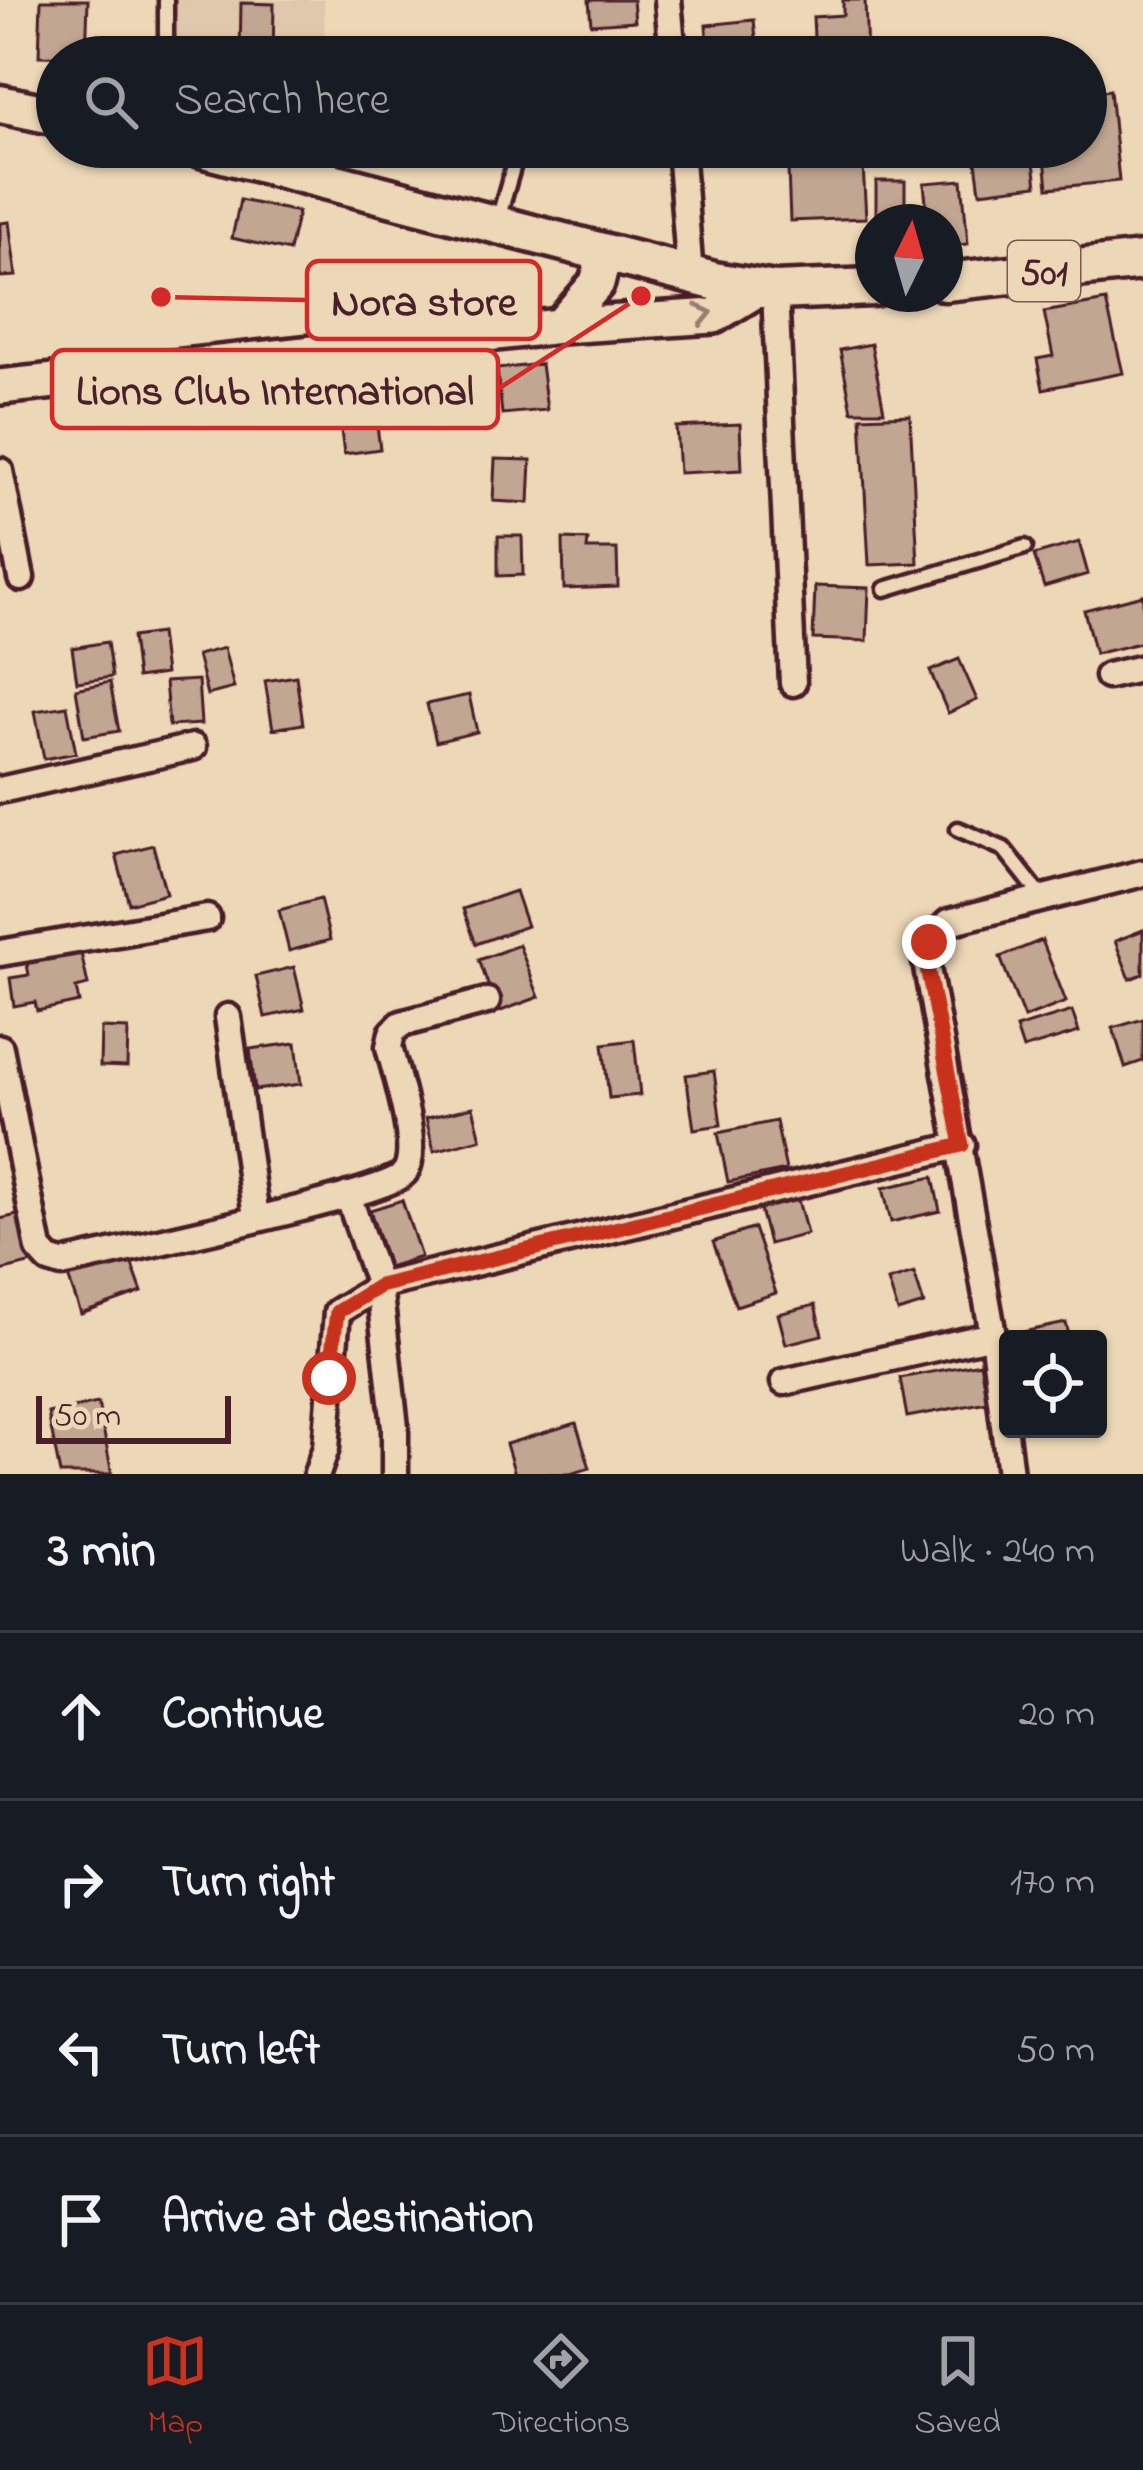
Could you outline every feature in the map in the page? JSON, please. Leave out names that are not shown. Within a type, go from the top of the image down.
[{"type":"main road","points":[[0,104],[36,112]]},
{"type":"main road","points":[[279,168],[690,276],[766,290],[855,288]]},
{"type":"main road","points":[[560,326],[597,283],[604,255]]},
{"type":"main road","name":"501","points":[[963,280],[1143,261]]},
{"type":"main road","points":[[0,387],[560,326],[714,316],[766,290]]},
{"type":"street","points":[[668,0],[671,36]]},
{"type":"street","points":[[682,168],[690,276]]},
{"type":"street","points":[[766,290],[793,683]]},
{"type":"street","points":[[0,471],[21,578]]},
{"type":"street","points":[[1108,676],[1143,668]]},
{"type":"street","points":[[0,790],[193,747]]},
{"type":"street","points":[[1010,1474],[962,1145],[926,962],[929,942],[949,922],[1143,873]]},
{"type":"street","points":[[0,953],[207,918]]},
{"type":"street","points":[[0,1048],[39,1250],[62,1264],[348,1196],[400,1179],[409,1168],[412,1148],[389,1047],[392,1033],[401,1024],[487,1001]]},
{"type":"street","points":[[228,1017],[256,1217]]},
{"type":"street","points":[[317,1474],[326,1448],[337,1312],[379,1286],[962,1145]]},
{"type":"street","points":[[348,1196],[379,1286],[395,1474]]},
{"type":"street","points":[[784,1382],[993,1335]]},
{"type":"lane","points":[[166,0],[166,36]]},
{"type":"lane","points":[[496,224],[513,168]]},
{"type":"lane","points":[[885,589],[1025,547]]},
{"type":"lane","points":[[958,829],[1004,849],[1042,897]]},
{"type":"shaded area","points":[[176,0],[324,0],[325,36],[176,36]]},
{"type":"building","points":[[41,0],[88,0],[87,36],[40,36]]},
{"type":"building","points":[[589,0],[633,0],[635,21],[591,24]]},
{"type":"building","points":[[843,0],[865,0],[866,36],[814,36],[813,17],[843,15]]},
{"type":"building","points":[[241,3],[274,4],[273,36],[240,36]]},
{"type":"building","points":[[754,20],[756,36],[707,36],[706,25]]},
{"type":"building","points":[[1107,90],[1119,181],[1048,188],[1046,168],[1107,168]]},
{"type":"building","points":[[863,168],[865,204],[855,204],[855,218],[790,221],[788,169]]},
{"type":"building","points":[[977,168],[1035,168],[1037,185],[980,192]]},
{"type":"building","points":[[962,180],[968,244],[963,244],[963,204],[926,204],[924,183]]},
{"type":"building","points":[[876,181],[905,181],[905,204],[876,204]]},
{"type":"building","points":[[240,200],[298,212],[289,251],[232,238]]},
{"type":"building","points":[[9,222],[16,276],[0,277],[0,223]]},
{"type":"building","points":[[1106,301],[1123,373],[1043,389],[1037,359],[1053,356],[1044,312]]},
{"type":"building","points":[[871,344],[884,411],[852,411],[840,350]]},
{"type":"building","points":[[541,364],[547,410],[502,414],[497,369]]},
{"type":"building","points":[[328,391],[334,428],[308,432],[302,395]]},
{"type":"building","points":[[373,394],[380,449],[344,454],[337,399]]},
{"type":"building","points":[[910,415],[918,563],[869,565],[861,417]]},
{"type":"building","points":[[740,424],[742,470],[679,473],[676,427]]},
{"type":"building","points":[[495,459],[531,460],[529,503],[493,501]]},
{"type":"building","points":[[498,536],[522,536],[523,575],[498,576]]},
{"type":"building","points":[[563,539],[588,540],[587,549],[617,549],[618,587],[564,589]]},
{"type":"building","points":[[1079,542],[1088,574],[1044,587],[1034,555]]},
{"type":"building","points":[[815,586],[869,588],[867,641],[813,639]]},
{"type":"building","points":[[1143,595],[1143,642],[1095,654],[1084,610]]},
{"type":"building","points":[[160,633],[165,674],[137,678],[132,637]]},
{"type":"building","points":[[107,642],[112,677],[77,682],[72,648]]},
{"type":"building","points":[[224,648],[234,688],[207,695],[197,655]]},
{"type":"building","points":[[959,659],[977,700],[948,713],[930,671]]},
{"type":"building","points":[[296,676],[303,724],[273,729],[265,681]]},
{"type":"building","points":[[198,680],[201,724],[169,726],[165,682]]},
{"type":"building","points":[[110,682],[119,731],[84,737],[76,689]]},
{"type":"building","points":[[469,695],[477,732],[436,742],[427,704]]},
{"type":"building","points":[[67,706],[76,753],[44,759],[35,711]]},
{"type":"building","points":[[153,845],[166,894],[129,904],[116,855]]},
{"type":"building","points":[[515,891],[527,926],[476,944],[463,909]]},
{"type":"building","points":[[320,899],[330,940],[289,951],[279,910]]},
{"type":"building","points":[[1143,930],[1143,974],[1130,979],[1115,941]]},
{"type":"building","points":[[1042,940],[1066,1002],[1024,1018],[1000,957]]},
{"type":"building","points":[[519,945],[539,997],[498,1012],[479,960]]},
{"type":"building","points":[[68,950],[69,956],[81,953],[88,985],[76,988],[79,1002],[37,1011],[35,1002],[14,1006],[10,978],[29,975],[26,959]]},
{"type":"building","points":[[294,967],[304,1009],[265,1017],[256,976]]},
{"type":"building","points":[[1072,1011],[1079,1032],[1023,1049],[1016,1028]]},
{"type":"building","points":[[1143,1019],[1143,1061],[1125,1067],[1113,1028]]},
{"type":"building","points":[[101,1028],[128,1029],[127,1067],[100,1066]]},
{"type":"building","points":[[634,1040],[640,1095],[609,1098],[603,1044]]},
{"type":"building","points":[[296,1043],[301,1084],[255,1090],[250,1049]]},
{"type":"building","points":[[714,1071],[721,1125],[694,1129],[686,1075]]},
{"type":"building","points":[[473,1107],[481,1139],[434,1151],[426,1118]]},
{"type":"building","points":[[776,1121],[786,1170],[728,1182],[718,1133]]},
{"type":"building","points":[[933,1177],[940,1211],[891,1222],[883,1188]]},
{"type":"building","points":[[797,1196],[807,1234],[769,1244],[759,1206]]},
{"type":"building","points":[[402,1200],[421,1257],[388,1267],[370,1210]]},
{"type":"building","points":[[21,1214],[33,1263],[0,1271],[0,1219]]},
{"type":"building","points":[[754,1228],[776,1293],[736,1306],[713,1242]]},
{"type":"building","points":[[128,1253],[142,1292],[81,1314],[67,1274]]},
{"type":"building","points":[[914,1273],[924,1304],[898,1312],[888,1281]]},
{"type":"building","points":[[815,1305],[822,1335],[786,1344],[778,1314]]},
{"type":"building","points":[[1066,1323],[1068,1330],[1032,1330]]},
{"type":"building","points":[[980,1363],[987,1402],[907,1417],[900,1378]]},
{"type":"building","points":[[98,1403],[112,1474],[60,1474],[48,1413]]},
{"type":"building","points":[[576,1423],[590,1468],[570,1474],[515,1474],[506,1444]]},
{"type":"place","name":"Lions Club International","points":[[641,296]]},
{"type":"place","name":"Nora store","points":[[161,297]]},
{"type":"route","points":[[329,1378],[337,1312],[379,1286],[962,1145],[926,962],[929,942]]}]
